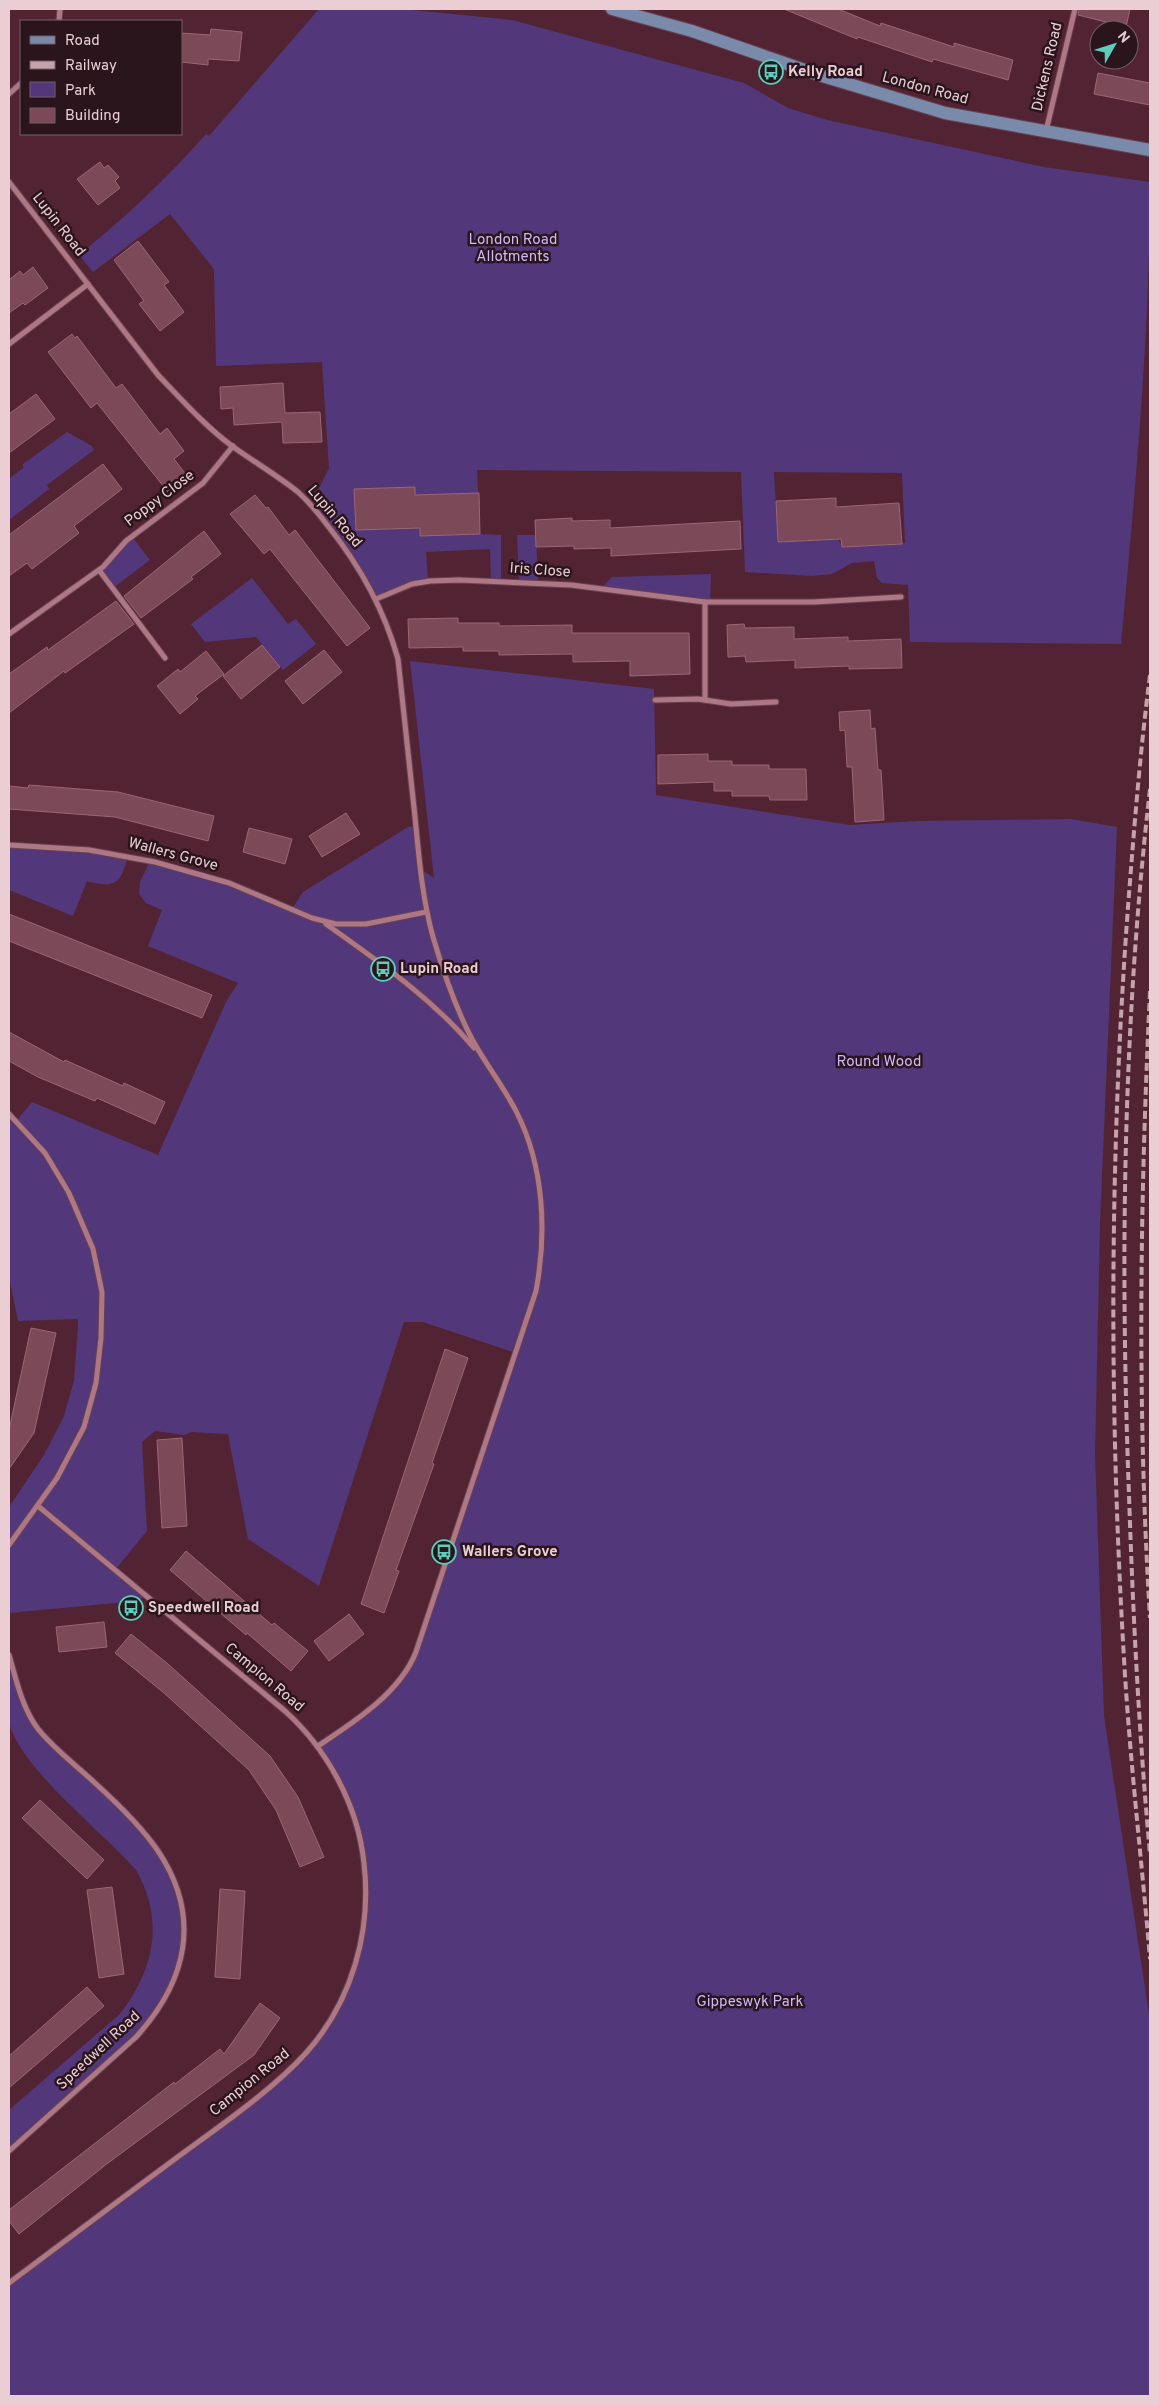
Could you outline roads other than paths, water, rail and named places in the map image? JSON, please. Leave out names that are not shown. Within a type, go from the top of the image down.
[{"type":"main road","name":"London Road","points":[[612,9],[692,31],[915,105],[972,119],[1150,150]]},
{"type":"street","name":"Dickens Road","points":[[1046,132],[1075,9]]},
{"type":"street","points":[[9,94],[20,84]]},
{"type":"street","name":"Lupin Road","points":[[9,182],[158,375],[185,404],[233,446],[280,478],[311,505],[351,554],[376,598],[389,629],[398,660],[419,868],[426,912]]},
{"type":"street","points":[[9,344],[88,284]]},
{"type":"street","name":"Poppy Close","points":[[9,634],[99,570],[126,541],[202,484],[233,446]]},
{"type":"street","points":[[99,570],[165,658]]},
{"type":"street","name":"Iris Close","points":[[376,598],[412,584],[459,580],[571,585],[705,602],[814,602],[901,597]]},
{"type":"street","points":[[705,602],[705,700]]},
{"type":"street","points":[[655,700],[705,700],[731,704],[776,702]]},
{"type":"street","name":"Wallers Grove","points":[[9,846],[88,850],[174,866],[229,883],[324,922],[424,997],[445,1016],[483,1058]]},
{"type":"street","name":"Wallers Grove","points":[[318,1746],[386,1694],[413,1661],[536,1291],[541,1263],[542,1225],[532,1153],[518,1115],[483,1058],[462,1018],[426,912],[366,924],[349,925],[324,922]]},
{"type":"street","points":[[9,1114],[45,1153],[69,1193],[90,1241],[98,1267],[102,1292],[100,1352],[96,1383],[88,1416],[70,1456],[38,1506],[9,1545]]},
{"type":"street","name":"Campion Road","points":[[9,2283],[200,2140],[283,2075],[307,2052],[332,2016],[350,1984],[364,1924],[366,1886],[363,1847],[357,1826],[338,1780],[318,1746],[285,1711],[38,1506]]},
{"type":"street","name":"Speedwell Road","points":[[9,1655],[12,1676],[24,1704],[40,1731],[136,1823],[158,1850],[176,1883],[182,1902],[184,1930],[180,1963],[175,1980],[154,2017],[136,2037],[9,2151]]},
{"type":"railway","points":[[1150,675],[1135,820],[1122,1003],[1117,1099],[1113,1291],[1116,1483],[1125,1675],[1150,1959]]},
{"type":"railway","points":[[1150,789],[1141,877],[1129,1053],[1125,1230],[1126,1407],[1132,1585],[1150,1854]]},
{"type":"railway","points":[[1150,991],[1141,1305],[1143,1461],[1150,1618]]},
{"type":"place","name":"Kelly Road","points":[[771,72]]},
{"type":"place","name":"Lupin Road","points":[[383,969]]},
{"type":"place","name":"Wallers Grove","points":[[444,1552]]},
{"type":"place","name":"Speedwell Road","points":[[131,1608]]},
{"type":"park label","name":"London Road Allotments","points":[[513,248]]},
{"type":"park label","name":"Round Wood","points":[[879,1062]]},
{"type":"park label","name":"Gippeswyk Park","points":[[750,2002]]}]
